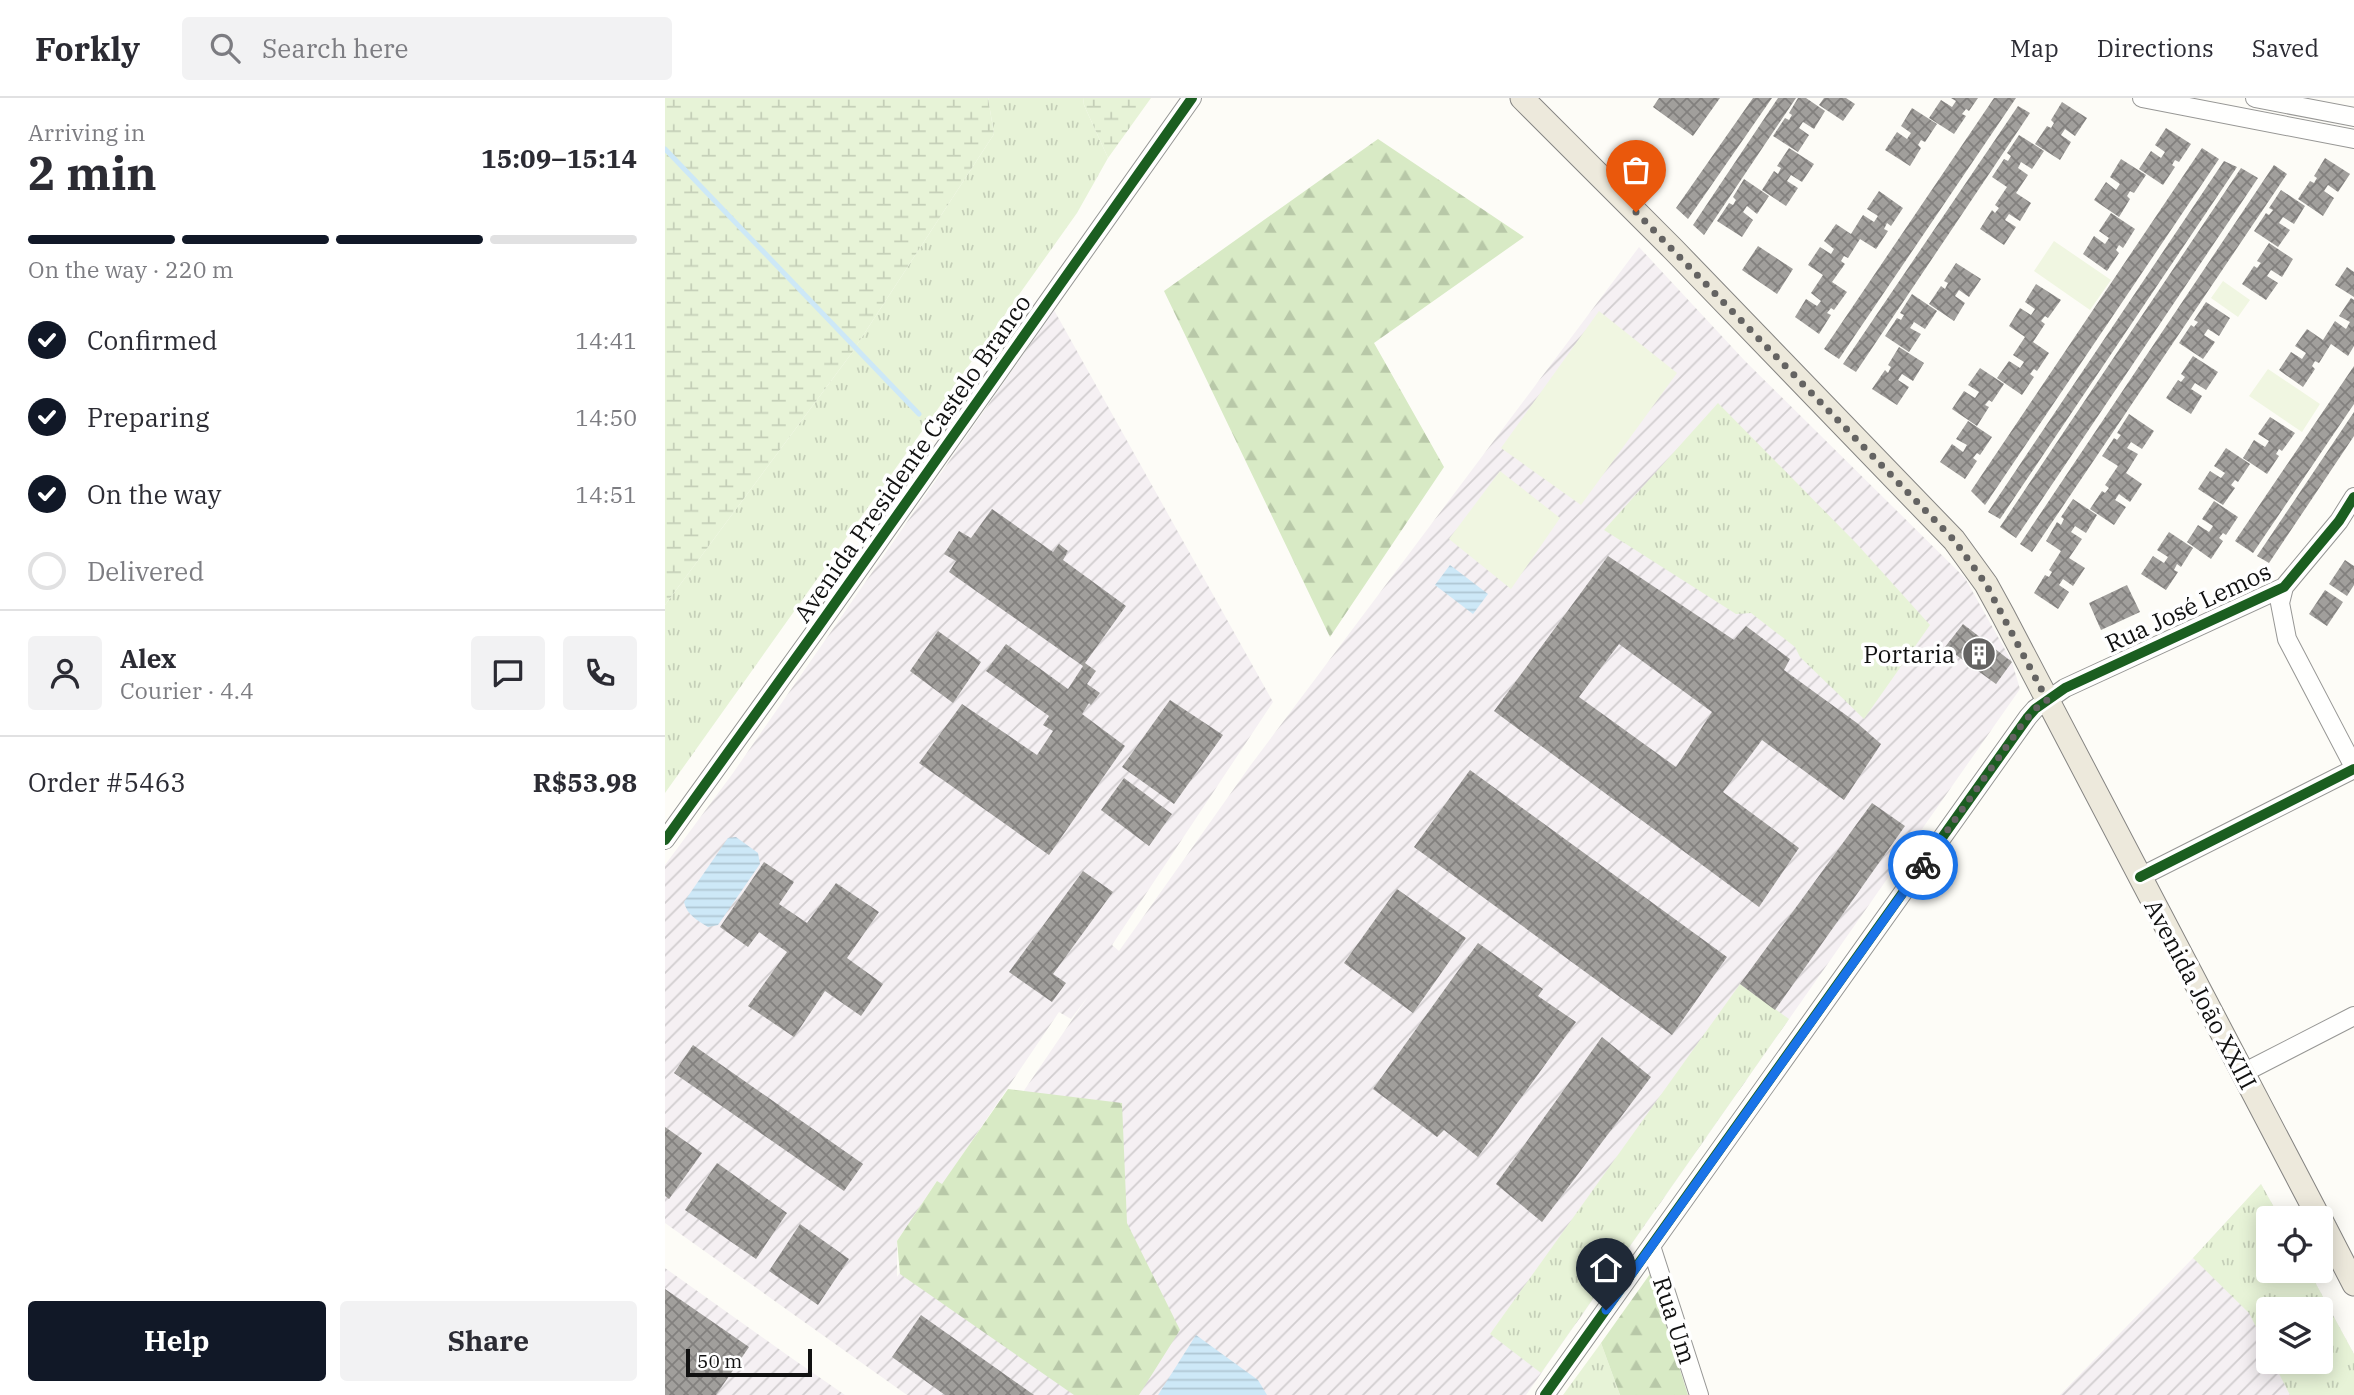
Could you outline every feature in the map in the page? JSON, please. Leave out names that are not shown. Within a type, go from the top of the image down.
[{"type":"main road","name":"Avenida João XXIII","points":[[1522,98],[1673,249],[1954,540],[1986,584],[2313,1206]]},
{"type":"main road","name":"Avenida João XXIII","points":[[2333,1244],[2354,1284]]},
{"type":"street","name":"Avenida Presidente Castelo Branco","points":[[665,840],[1192,98]]},
{"type":"street","points":[[2142,98],[2354,139]]},
{"type":"street","points":[[2255,98],[2354,117]]},
{"type":"street","name":"Rua José Lemos","points":[[1545,1395],[2035,709],[2065,688],[2284,587],[2339,521],[2354,497]]},
{"type":"street","points":[[2140,877],[2354,768],[2287,639],[2280,603],[2284,587]]},
{"type":"street","points":[[2243,1073],[2354,1016]]},
{"type":"street","name":"Rua Um","points":[[1651,1246],[1699,1395]]},
{"type":"shaded area","points":[[1639,247],[1745,361],[1965,578],[2012,662],[2020,689],[1526,1395],[907,1395],[665,1223],[665,865],[733,773],[1054,310],[1273,702],[1112,945],[1119,951],[1250,766]],"holes":[[[1089,995],[897,1277],[897,1241],[937,1181],[942,1185],[1059,1012],[1071,1019]]]},
{"type":"shaded area","points":[[2261,1184],[2273,1206],[2256,1206],[2256,1283],[2316,1283],[2323,1297],[2256,1297],[2256,1374],[2333,1374],[2333,1315],[2354,1354],[2354,1395],[2060,1395]]},
{"type":"shaded area","points":[[665,1268],[790,1357],[845,1395],[665,1395]]},
{"type":"green space","points":[[665,98],[988,98],[994,134],[851,354],[665,605]]},
{"type":"green space","points":[[988,98],[1083,98],[1108,158],[1077,213],[665,793],[665,605],[851,354],[994,134]]},
{"type":"green space","points":[[1083,98],[1151,98],[1108,158]]},
{"type":"green space","points":[[1378,139],[1524,237],[1374,343],[1444,467],[1330,637],[1164,291]]},
{"type":"green space","points":[[2054,241],[2111,280],[2090,310],[2034,271]]},
{"type":"green space","points":[[2223,281],[2250,300],[2238,317],[2211,298]]},
{"type":"green space","points":[[1599,311],[1677,373],[1581,505],[1501,448]]},
{"type":"green space","points":[[2268,369],[2320,404],[2302,432],[2249,396]]},
{"type":"green space","points":[[1718,403],[1856,543],[1930,625],[1864,719],[1800,657],[1795,647],[1751,613],[1736,614],[1604,530]]},
{"type":"green space","points":[[1500,471],[1560,518],[1511,589],[1449,539]]},
{"type":"green space","points":[[1740,984],[1789,1019],[1541,1373],[1490,1334]]},
{"type":"green space","points":[[1008,1089],[1122,1103],[1127,1223],[1180,1330],[1139,1395],[1074,1395],[900,1274],[897,1241],[937,1181],[942,1184]]},
{"type":"green space","points":[[2261,1184],[2273,1206],[2256,1206],[2256,1283],[2316,1283],[2323,1297],[2256,1297],[2256,1327],[2249,1313],[2193,1258]]},
{"type":"green space","points":[[1650,1274],[1688,1395],[1620,1395],[1601,1343]]},
{"type":"green space","points":[[2333,1315],[2354,1354],[2354,1395],[2290,1395],[2279,1374],[2333,1374]]},
{"type":"green space","points":[[1601,1343],[1620,1395],[1563,1395]]},
{"type":"water","points":[[1450,565],[1488,594],[1473,614],[1435,585]]},
{"type":"water","points":[[736,837],[758,853],[760,864],[718,925],[708,927],[690,914],[684,902],[728,838]]},
{"type":"water","points":[[1196,1335],[1258,1380],[1267,1395],[1158,1395]]},
{"type":"building","points":[[1659,98],[1720,98],[1693,136],[1653,107]]},
{"type":"building","points":[[1753,98],[1772,98],[1688,219],[1676,208]]},
{"type":"building","points":[[1778,98],[1796,98],[1704,235],[1693,225]]},
{"type":"building","points":[[1798,98],[1806,98],[1825,111],[1814,129],[1803,122],[1799,128],[1809,135],[1798,152],[1773,136],[1785,118],[1789,120],[1792,115],[1789,113]]},
{"type":"building","points":[[1824,98],[1846,98],[1855,104],[1843,121],[1819,105]]},
{"type":"building","points":[[1951,98],[1978,98],[1969,111],[1966,109],[1962,114],[1966,116],[1954,134],[1929,118],[1941,100],[1952,107],[1956,101]]},
{"type":"building","points":[[1994,98],[2016,98],[1839,359],[1824,349]]},
{"type":"building","points":[[2062,102],[2087,118],[2075,136],[2065,129],[2061,135],[2071,142],[2060,160],[2035,144],[2047,126],[2051,128],[2054,123],[2051,120]]},
{"type":"building","points":[[2018,106],[2030,113],[1856,372],[1843,364]]},
{"type":"building","points":[[1912,108],[1937,124],[1925,142],[1921,140],[1918,145],[1921,148],[1910,166],[1885,150],[1897,132],[1907,139],[1911,133],[1901,126]]},
{"type":"building","points":[[2166,128],[2191,144],[2179,162],[2175,160],[2172,165],[2175,167],[2163,185],[2139,169],[2151,151],[2161,158],[2165,152],[2155,145]]},
{"type":"building","points":[[2019,135],[2044,151],[2032,169],[2021,162],[2018,168],[2028,175],[2016,193],[2031,203],[2020,221],[2009,214],[2005,220],[2016,227],[2004,245],[1980,229],[1992,210],[1995,213],[1999,208],[1995,205],[2007,187],[1992,177],[2004,159],[2008,161],[2011,156],[2007,153]]},
{"type":"building","points":[[1789,148],[1814,164],[1802,182],[1791,175],[1787,181],[1798,188],[1786,206],[1762,190],[1774,171],[1778,174],[1781,168],[1777,166]]},
{"type":"building","points":[[2202,148],[2219,159],[1985,505],[1971,491]]},
{"type":"building","points":[[2325,158],[2350,174],[2338,192],[2328,185],[2324,191],[2334,198],[2323,216],[2298,199],[2310,181],[2314,183],[2317,178],[2314,176]]},
{"type":"building","points":[[2121,159],[2146,175],[2134,193],[2130,191],[2127,196],[2130,199],[2119,217],[2094,200],[2106,182],[2116,190],[2120,184],[2110,177]]},
{"type":"building","points":[[2224,161],[2237,167],[2000,519],[1988,512]]},
{"type":"building","points":[[2274,165],[2287,174],[2032,552],[2020,544]]},
{"type":"building","points":[[2241,168],[2258,178],[2016,538],[2000,527]]},
{"type":"building","points":[[1744,179],[1769,196],[1757,214],[1747,206],[1743,212],[1753,220],[1742,237],[1717,221],[1729,203],[1733,205],[1736,200],[1733,197]]},
{"type":"building","points":[[2281,190],[2305,206],[2294,224],[2283,217],[2279,223],[2290,230],[2278,247],[2254,231],[2266,213],[2269,215],[2273,210],[2269,208]]},
{"type":"building","points":[[1879,191],[1903,208],[1891,226],[1887,223],[1884,229],[1888,231],[1876,249],[1860,239],[1848,258],[1844,256],[1841,261],[1845,264],[1832,282],[1847,292],[1834,310],[1831,308],[1827,313],[1831,315],[1819,334],[1795,317],[1806,299],[1817,306],[1821,301],[1811,293],[1823,275],[1808,265],[1820,247],[1831,254],[1834,249],[1824,241],[1836,224],[1851,234],[1863,215],[1874,222],[1878,216],[1867,209]]},
{"type":"building","points":[[2111,213],[2135,229],[2123,248],[2119,245],[2116,250],[2119,253],[2107,271],[2083,254],[2094,236],[2105,244],[2109,238],[2099,231]]},
{"type":"building","points":[[2269,243],[2293,259],[2282,277],[2271,270],[2267,276],[2278,283],[2266,300],[2242,284],[2254,266],[2257,268],[2261,263],[2257,261]]},
{"type":"building","points":[[1758,246],[1793,269],[1777,294],[1742,270]]},
{"type":"building","points":[[1956,263],[1981,279],[1969,297],[1959,290],[1955,296],[1965,303],[1954,321],[1929,304],[1941,286],[1945,289],[1948,283],[1944,281]]},
{"type":"building","points":[[2347,267],[2354,272],[2354,297],[2335,285]]},
{"type":"building","points":[[2036,284],[2061,300],[2048,318],[2045,316],[2041,321],[2045,324],[2033,342],[2049,353],[2037,371],[2034,369],[2030,374],[2034,377],[2022,395],[1997,378],[2009,361],[2020,368],[2024,362],[2013,355],[2025,337],[2009,326],[2020,308],[2031,315],[2035,309],[2025,302]]},
{"type":"building","points":[[1912,294],[1937,311],[1925,329],[1914,322],[1910,328],[1921,334],[1909,352],[1885,336],[1897,318],[1901,320],[1904,315],[1900,313]]},
{"type":"building","points":[[2351,298],[2354,300],[2354,346],[2348,356],[2331,344],[2319,363],[2315,361],[2312,366],[2315,369],[2303,387],[2279,370],[2291,352],[2302,359],[2306,353],[2295,346],[2307,329],[2323,340],[2335,321],[2346,329],[2350,322],[2339,316]]},
{"type":"building","points":[[2206,302],[2230,318],[2219,336],[2208,329],[2204,335],[2215,342],[2203,359],[2179,343],[2191,325],[2194,327],[2198,322],[2194,320]]},
{"type":"building","points":[[1899,347],[1924,363],[1913,381],[1902,374],[1898,380],[1909,387],[1897,405],[1872,389],[1885,370],[1888,373],[1891,367],[1888,365]]},
{"type":"building","points":[[2193,356],[2218,372],[2206,390],[2195,383],[2191,389],[2202,396],[2191,414],[2166,398],[2178,380],[2181,382],[2185,377],[2181,374]]},
{"type":"building","points":[[2354,366],[2354,404],[2253,553],[2235,541]]},
{"type":"building","points":[[1980,368],[2004,384],[1992,402],[1989,400],[1985,405],[1989,407],[1977,426],[1952,409],[1964,391],[1975,398],[1979,392],[1968,385]]},
{"type":"building","points":[[2354,412],[2354,436],[2269,563],[2257,556]]},
{"type":"building","points":[[2129,414],[2154,431],[2142,449],[2131,442],[2127,448],[2138,454],[2126,473],[2142,484],[2130,502],[2119,494],[2115,500],[2126,507],[2114,525],[2090,509],[2102,491],[2105,493],[2109,488],[2105,485],[2118,466],[2102,456],[2114,438],[2117,440],[2121,435],[2117,433]]},
{"type":"building","points":[[2270,417],[2295,433],[2282,451],[2279,449],[2276,454],[2279,456],[2267,474],[2243,458],[2254,440],[2265,447],[2269,441],[2258,434]]},
{"type":"building","points":[[1968,421],[1992,437],[1980,455],[1977,453],[1973,458],[1977,461],[1965,479],[1940,462],[1952,444],[1963,452],[1967,445],[1956,439]]},
{"type":"building","points":[[2226,448],[2250,464],[2238,482],[2235,480],[2231,485],[2235,488],[2223,505],[2198,489],[2210,471],[2221,478],[2225,473],[2214,466]]},
{"type":"building","points":[[2073,499],[2097,515],[2086,533],[2075,526],[2071,532],[2082,539],[2069,558],[2085,568],[2073,586],[2063,579],[2059,585],[2069,592],[2058,609],[2034,593],[2045,575],[2049,577],[2052,572],[2049,570],[2061,551],[2046,541],[2057,522],[2061,525],[2064,519],[2061,517]]},
{"type":"building","points":[[2214,501],[2238,517],[2226,535],[2223,533],[2219,538],[2223,541],[2211,559],[2187,542],[2198,525],[2209,532],[2213,526],[2202,519]]},
{"type":"building","points":[[992,509],[1053,552],[1059,544],[1068,551],[1063,560],[1126,606],[1085,663],[1096,671],[1087,684],[1100,693],[1082,714],[1125,746],[1049,855],[919,763],[962,704],[1037,755],[1053,731],[1043,725],[1049,716],[986,671],[1006,644],[1068,689],[1083,666],[949,572],[956,561],[944,554],[959,531],[971,538]]},
{"type":"building","points":[[2169,532],[2193,548],[2181,567],[2177,564],[2174,570],[2178,572],[2166,590],[2141,574],[2153,556],[2164,563],[2168,557],[2157,550]]},
{"type":"building","points":[[1608,556],[1734,640],[1746,626],[1790,659],[1784,670],[1857,723],[1881,744],[1844,800],[1762,740],[1723,792],[1799,848],[1759,907],[1494,711]],"holes":[[[1619,644],[1712,712],[1676,767],[1579,697]]]},
{"type":"building","points":[[2345,560],[2354,566],[2354,585],[2347,596],[2329,584]]},
{"type":"building","points":[[2127,585],[2140,612],[2101,630],[2089,603]]},
{"type":"building","points":[[2325,590],[2343,602],[2327,626],[2309,614]]},
{"type":"building","name":"Portaria","points":[[1963,624],[2012,662],[1996,684],[1945,647]]},
{"type":"building","points":[[938,631],[981,662],[953,703],[910,671]]},
{"type":"building","points":[[1170,700],[1223,735],[1174,804],[1122,767]]},
{"type":"building","points":[[1470,770],[1727,957],[1672,1035],[1414,847]]},
{"type":"building","points":[[1124,778],[1172,814],[1149,846],[1101,810]]},
{"type":"building","points":[[1872,803],[1905,826],[1775,1010],[1740,984]]},
{"type":"building","points":[[764,862],[794,882],[779,904],[807,923],[836,883],[879,912],[847,958],[883,984],[861,1016],[825,991],[794,1037],[748,1006],[787,952],[759,932],[748,947],[720,927]]},
{"type":"building","points":[[1083,871],[1113,892],[1053,974],[1066,983],[1052,1002],[1009,972]]},
{"type":"building","points":[[1397,889],[1466,938],[1413,1013],[1344,963]]},
{"type":"building","points":[[1478,943],[1543,989],[1538,996],[1576,1022],[1478,1157],[1444,1130],[1437,1137],[1373,1089]]},
{"type":"building","points":[[1602,1037],[1651,1077],[1542,1222],[1496,1184]]},
{"type":"building","points":[[693,1045],[863,1164],[844,1191],[674,1073]]},
{"type":"building","points":[[665,1127],[702,1153],[669,1199],[665,1196]]},
{"type":"building","points":[[717,1163],[787,1213],[756,1259],[685,1210]]},
{"type":"building","points":[[800,1224],[849,1259],[818,1305],[769,1271]]},
{"type":"building","points":[[665,1289],[749,1347],[716,1395],[665,1395]]},
{"type":"building","points":[[921,1315],[1034,1395],[945,1395],[892,1357]]},
{"type":"waterway","points":[[665,149],[919,414]]},
{"type":"cycle path","points":[[665,840],[1192,98]]},
{"type":"cycle path","points":[[1545,1395],[2035,709],[2065,688],[2284,587],[2339,521],[2354,497]]},
{"type":"cycle path","points":[[2140,877],[2354,769]]},
{"type":"way so far","points":[[1636,212],[1954,540],[1986,584],[2047,700],[2035,709],[2021,726],[1923,865]]},
{"type":"place","name":"Portaria","points":[[1979,654]]},
{"type":"route","points":[[1606,1310],[1923,865]]}]
